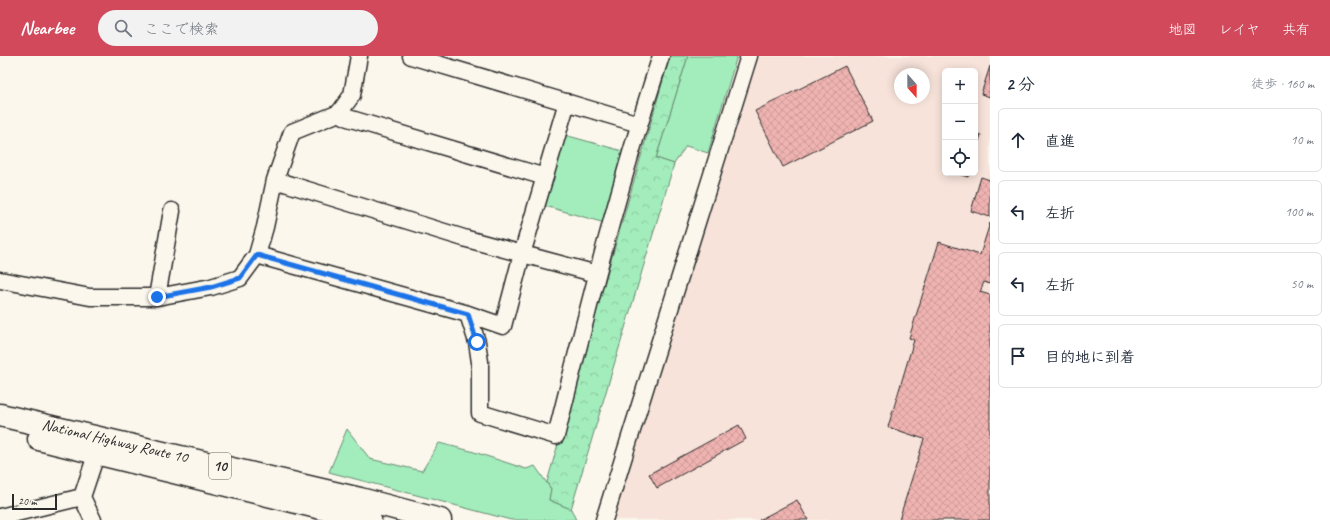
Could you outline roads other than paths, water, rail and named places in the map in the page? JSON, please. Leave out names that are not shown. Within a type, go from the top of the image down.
[{"type":"highway","name":"National Highway Route 10","points":[[0,415],[99,445],[361,514],[440,520]]},
{"type":"highway","name":"National Highway Route 10","points":[[0,430],[99,445]]},
{"type":"street","points":[[0,280],[90,297],[157,297],[211,287],[240,278],[257,255],[265,227],[275,180],[292,132],[339,113],[352,95],[359,56]]},
{"type":"street","points":[[411,56],[639,124]]},
{"type":"street","points":[[468,314],[477,342],[480,362],[480,413],[556,436],[597,274],[639,124],[661,56]]},
{"type":"street","points":[[604,520],[749,56]]},
{"type":"street","points":[[257,255],[468,314],[503,326],[522,254],[567,102]]},
{"type":"street","points":[[339,113],[348,118],[545,177]]},
{"type":"street","points":[[275,180],[467,238],[597,274]]},
{"type":"street","points":[[157,297],[172,211]]},
{"type":"street","points":[[93,520],[82,497],[99,445]]},
{"type":"street","points":[[0,517],[82,497]]}]
